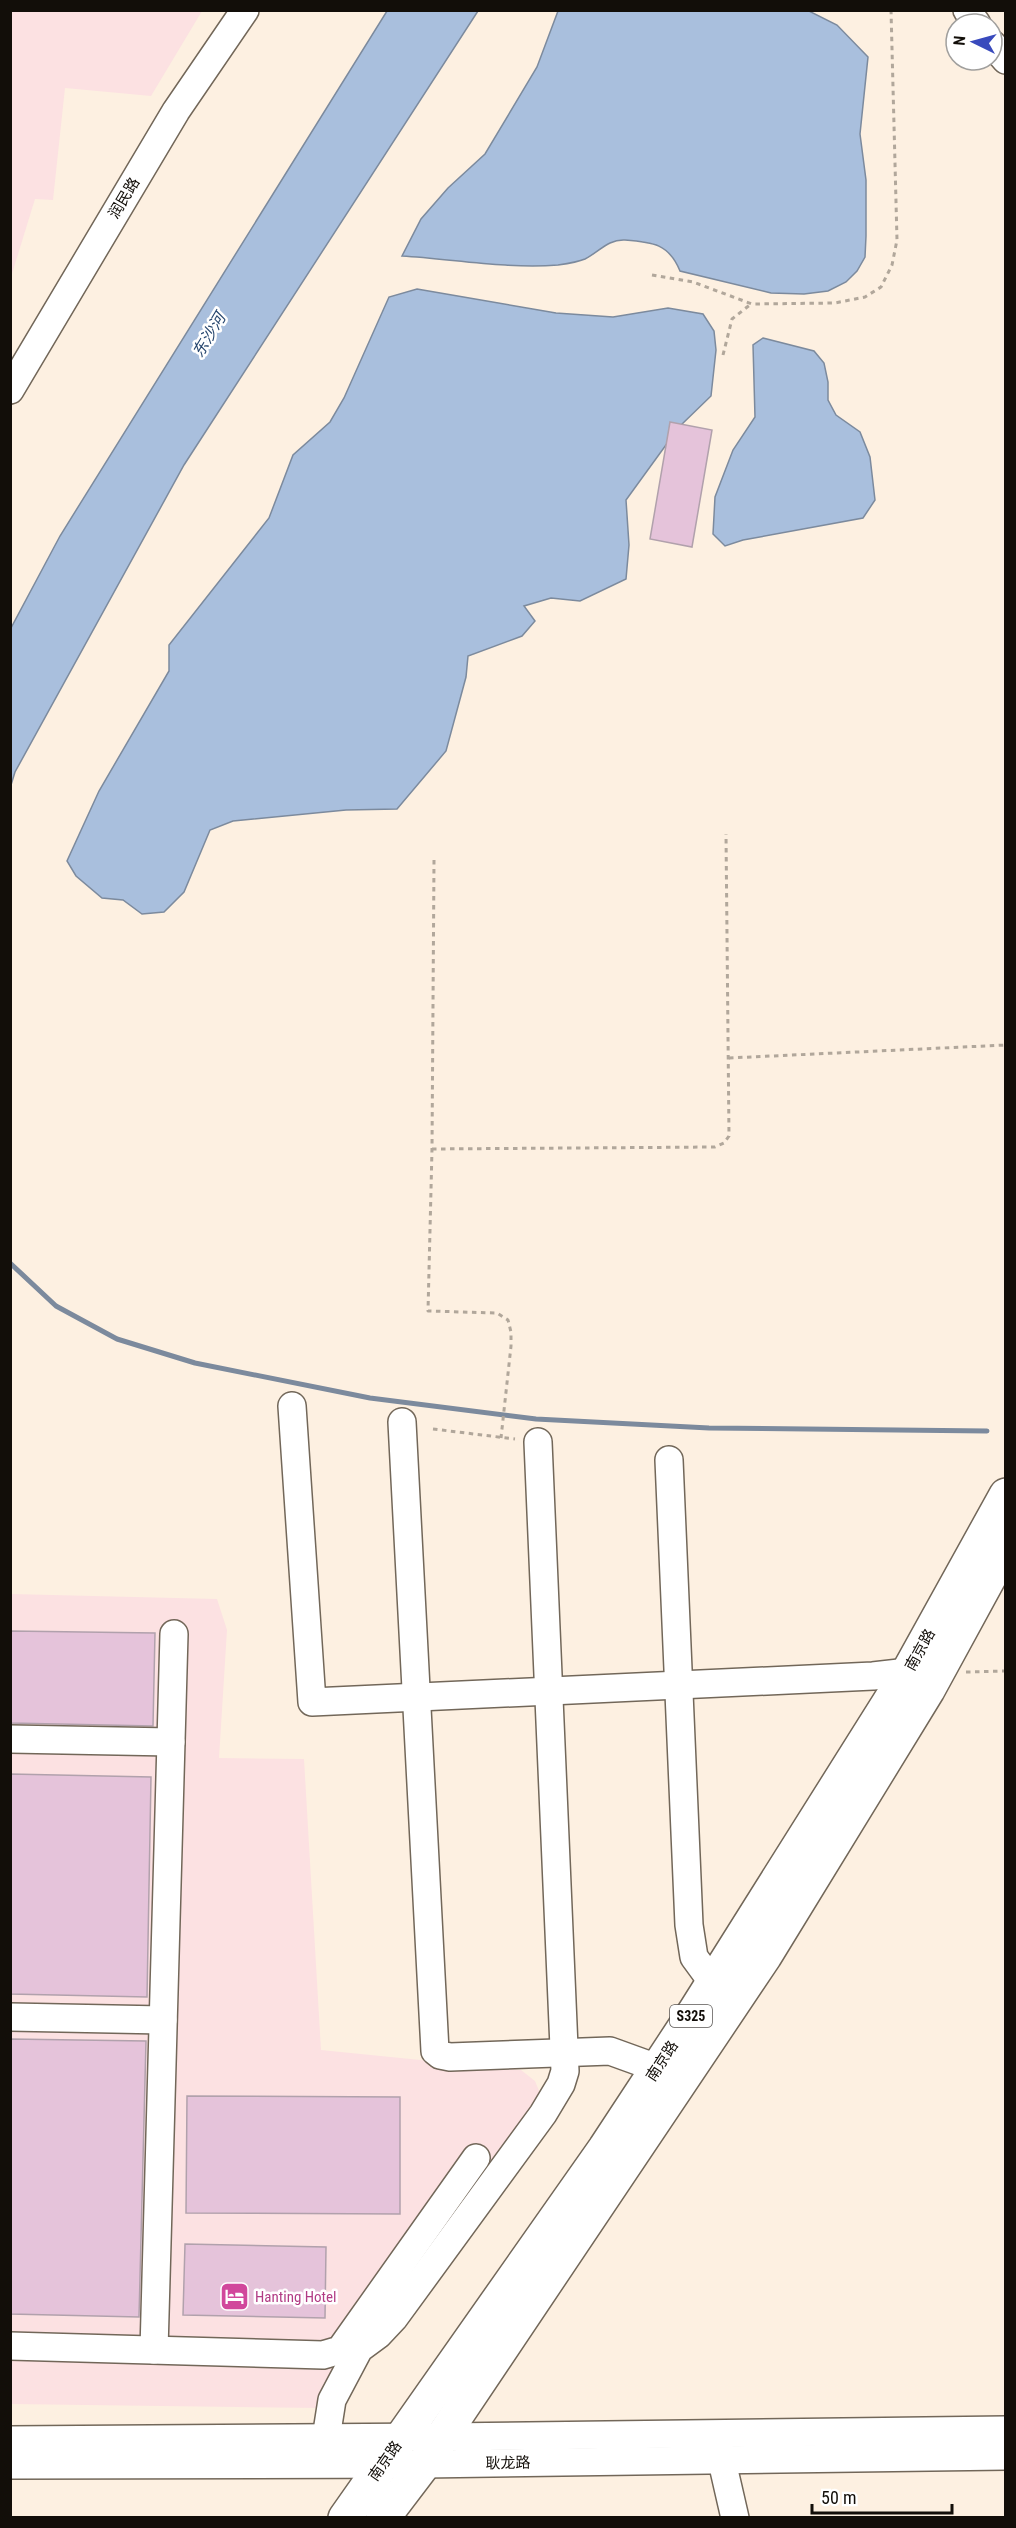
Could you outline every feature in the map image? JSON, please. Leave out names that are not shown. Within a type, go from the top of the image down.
[{"type":"main road","name":"南京路","points":[[383,2517],[433,2450],[765,1956],[923,1672],[1005,1495]]},
{"type":"main road","name":"南京路","points":[[345,2517],[605,2148],[1005,1547]]},
{"type":"street","name":"润民路","points":[[10,390],[176,111],[245,10]]},
{"type":"street","points":[[292,1406],[312,1702],[923,1672]]},
{"type":"street","points":[[402,1422],[435,2051],[440,2055],[450,2057],[610,2051],[657,2068]]},
{"type":"street","points":[[326,2438],[332,2400],[359,2349],[378,2335],[394,2318],[543,2114],[561,2084],[565,2071],[538,1442]]},
{"type":"street","points":[[669,1460],[689,1925],[694,1957],[713,1983]]},
{"type":"street","points":[[154,2350],[174,1634]]},
{"type":"street","points":[[10,1739],[171,1742]]},
{"type":"street","points":[[10,2017],[163,2020]]},
{"type":"street","points":[[10,2346],[323,2355],[340,2350],[476,2157]]},
{"type":"street","name":"耿龙路","points":[[433,2450],[716,2434],[1005,2430]]},
{"type":"street","points":[[716,2434],[734,2510]]},
{"type":"street","name":"耿龙路","points":[[10,2440],[326,2438],[393,2450]]},
{"type":"street","name":"耿龙路","points":[[10,2465],[393,2450],[722,2460],[1005,2456]]},
{"type":"path","points":[[652,275],[693,282],[752,304],[835,303],[865,297],[881,287],[892,265],[897,240],[891,10]]},
{"type":"path","points":[[723,355],[732,319],[752,304]]},
{"type":"path","points":[[432,1149],[716,1147],[724,1143],[729,1136],[726,834]]},
{"type":"path","points":[[434,860],[432,1149],[428,1311],[497,1313],[508,1320],[511,1347],[501,1438]]},
{"type":"path","points":[[729,1058],[1005,1045]]},
{"type":"path","points":[[433,1429],[538,1442]]},
{"type":"path","points":[[923,1672],[1005,1671]]},
{"type":"shaded area","points":[[11,10],[202,11],[151,96],[65,88],[53,200],[35,199],[11,277]]},
{"type":"shaded area","points":[[11,1594],[217,1599],[227,1630],[219,1758],[304,1759],[321,2050],[521,2070],[535,2081],[542,2098],[321,2408],[11,2404]]},
{"type":"water","name":"东沙河","points":[[387,11],[478,11],[184,465],[15,772],[11,785],[11,628],[60,536]]},
{"type":"water","points":[[558,11],[809,11],[837,25],[868,57],[860,134],[866,180],[865,257],[857,271],[846,282],[828,291],[804,294],[771,293],[680,271],[671,255],[659,246],[635,241],[619,240],[604,246],[585,259],[558,265],[499,265],[402,256],[421,219],[448,188],[485,154],[537,67]]},
{"type":"water","points":[[417,289],[556,313],[613,317],[668,308],[703,314],[714,331],[716,350],[711,396],[679,427],[626,500],[629,545],[626,579],[580,601],[551,598],[524,606],[535,621],[522,636],[468,656],[466,677],[446,751],[397,809],[346,810],[233,821],[210,830],[184,892],[164,912],[142,914],[123,900],[102,898],[76,876],[67,861],[99,791],[169,671],[169,645],[269,518],[293,455],[330,422],[344,398],[389,297]]},
{"type":"water","points":[[763,338],[814,351],[824,363],[828,382],[828,400],[836,415],[860,432],[870,457],[875,500],[863,518],[743,540],[725,546],[713,534],[715,497],[733,450],[755,417],[753,345]]},
{"type":"building","points":[[670,422],[712,430],[692,547],[650,539]]},
{"type":"building","points":[[10,1631],[155,1633],[153,1726],[10,1723]]},
{"type":"building","points":[[10,1774],[151,1777],[147,1997],[10,1994]]},
{"type":"building","points":[[10,2039],[146,2041],[139,2317],[10,2314]]},
{"type":"building","points":[[187,2096],[400,2097],[400,2214],[186,2213]]},
{"type":"building","points":[[185,2244],[326,2247],[325,2318],[183,2315]]},
{"type":"waterway","points":[[10,1263],[56,1306],[117,1339],[195,1363],[370,1398],[536,1419],[709,1428],[987,1431]]},
{"type":"place","name":"Hanting Hotel","points":[[234,2297]]}]
